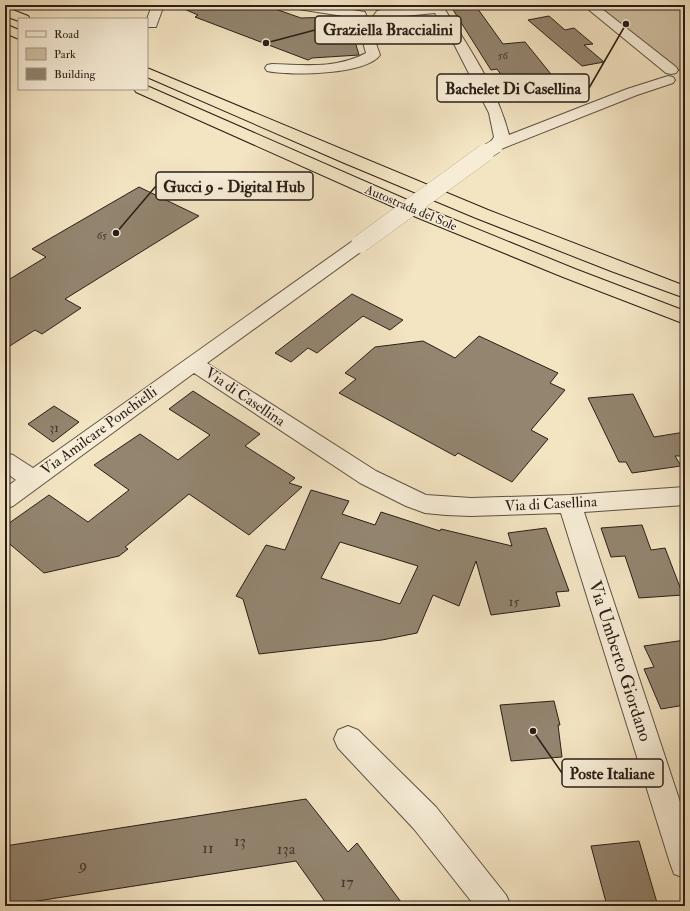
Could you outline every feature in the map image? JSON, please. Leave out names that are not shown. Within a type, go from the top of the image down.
[{"type":"highway","points":[[5,11],[22,18]]},
{"type":"highway","points":[[5,28],[18,34]]},
{"type":"highway","name":"Autostrada del Sole","points":[[148,72],[443,199],[594,259],[685,292]]},
{"type":"highway","name":"Autostrada del Sole","points":[[143,90],[422,213],[569,273],[685,318]]},
{"type":"street","points":[[151,24],[158,5]]},
{"type":"street","points":[[298,5],[359,10],[381,14],[437,7],[457,38],[496,113],[502,137],[496,146]]},
{"type":"street","name":"Via di Casellina","points":[[589,5],[675,76],[496,146],[471,162],[360,244],[193,363],[368,477],[414,500],[435,505],[471,507],[570,504],[685,496]]},
{"type":"street","points":[[272,68],[333,69],[368,59],[373,55],[359,10]]},
{"type":"street","points":[[381,14],[378,18],[386,36],[394,39],[457,38]]},
{"type":"street","points":[[496,113],[513,122],[534,125],[553,123]]},
{"type":"street","name":"Via Amilcare Ponchielli","points":[[5,500],[193,363]]},
{"type":"street","points":[[5,460],[32,479]]},
{"type":"street","name":"Via Umberto Giordano","points":[[570,504],[685,863]]},
{"type":"street","points":[[348,739],[425,818],[495,906]]},
{"type":"green space","points":[[589,5],[685,5],[685,71],[676,70]]},
{"type":"building","points":[[175,5],[264,5],[301,18],[348,18],[359,55],[312,58],[308,60],[195,17],[198,15]]},
{"type":"building","points":[[450,5],[475,5],[503,44],[525,42],[559,84],[512,90],[497,69],[491,70]]},
{"type":"building","points":[[549,16],[565,30],[574,28],[593,44],[584,45],[604,62],[582,66],[528,20]]},
{"type":"building","points":[[139,187],[199,216],[65,299],[81,308],[42,334],[35,330],[5,349],[5,282],[46,257],[32,249]]},
{"type":"building","points":[[352,294],[403,320],[390,330],[363,316],[317,353],[308,348],[291,362],[275,353]]},
{"type":"building","points":[[479,336],[558,373],[550,383],[565,390],[531,430],[548,439],[512,482],[458,453],[455,456],[339,393],[356,379],[345,373],[375,347],[423,341],[455,358]]},
{"type":"building","points":[[193,391],[260,434],[245,446],[295,478],[289,483],[302,487],[249,535],[189,494],[125,547],[128,549],[119,556],[44,573],[5,540],[5,526],[49,495],[88,522],[129,490],[94,465],[140,434],[178,460],[210,435],[169,409]]},
{"type":"building","points":[[633,394],[654,437],[685,432],[685,456],[675,456],[681,466],[632,473],[626,462],[619,462],[588,398]]},
{"type":"building","points":[[54,406],[79,422],[53,442],[28,424]]},
{"type":"building","points":[[311,490],[349,501],[342,514],[375,525],[381,512],[440,531],[441,529],[512,546],[508,533],[546,528],[569,591],[556,592],[560,606],[491,615],[476,561],[459,606],[433,595],[417,633],[382,640],[259,654],[243,599],[236,596],[266,545],[285,550]],"holes":[[[340,542],[418,566],[400,604],[321,578]]]},
{"type":"building","points":[[642,525],[651,550],[665,548],[683,595],[639,598],[625,556],[611,557],[601,528]]},
{"type":"building","points":[[685,640],[685,705],[661,709],[644,669],[654,667],[644,646]]},
{"type":"building","points":[[554,701],[560,725],[558,725],[562,757],[511,761],[500,705]]},
{"type":"building","points":[[306,799],[348,852],[357,843],[404,906],[328,906],[296,861],[5,906],[5,846]]},
{"type":"building","points":[[639,841],[658,906],[607,906],[591,846]]},
{"type":"place","name":"Bachelet Di Casellina","points":[[626,24]]},
{"type":"place","name":"Graziella Braccialini","points":[[266,43]]},
{"type":"place","name":"Gucci 9 - Digital Hub","points":[[116,233]]},
{"type":"place","name":"Poste Italiane","points":[[533,731]]}]
